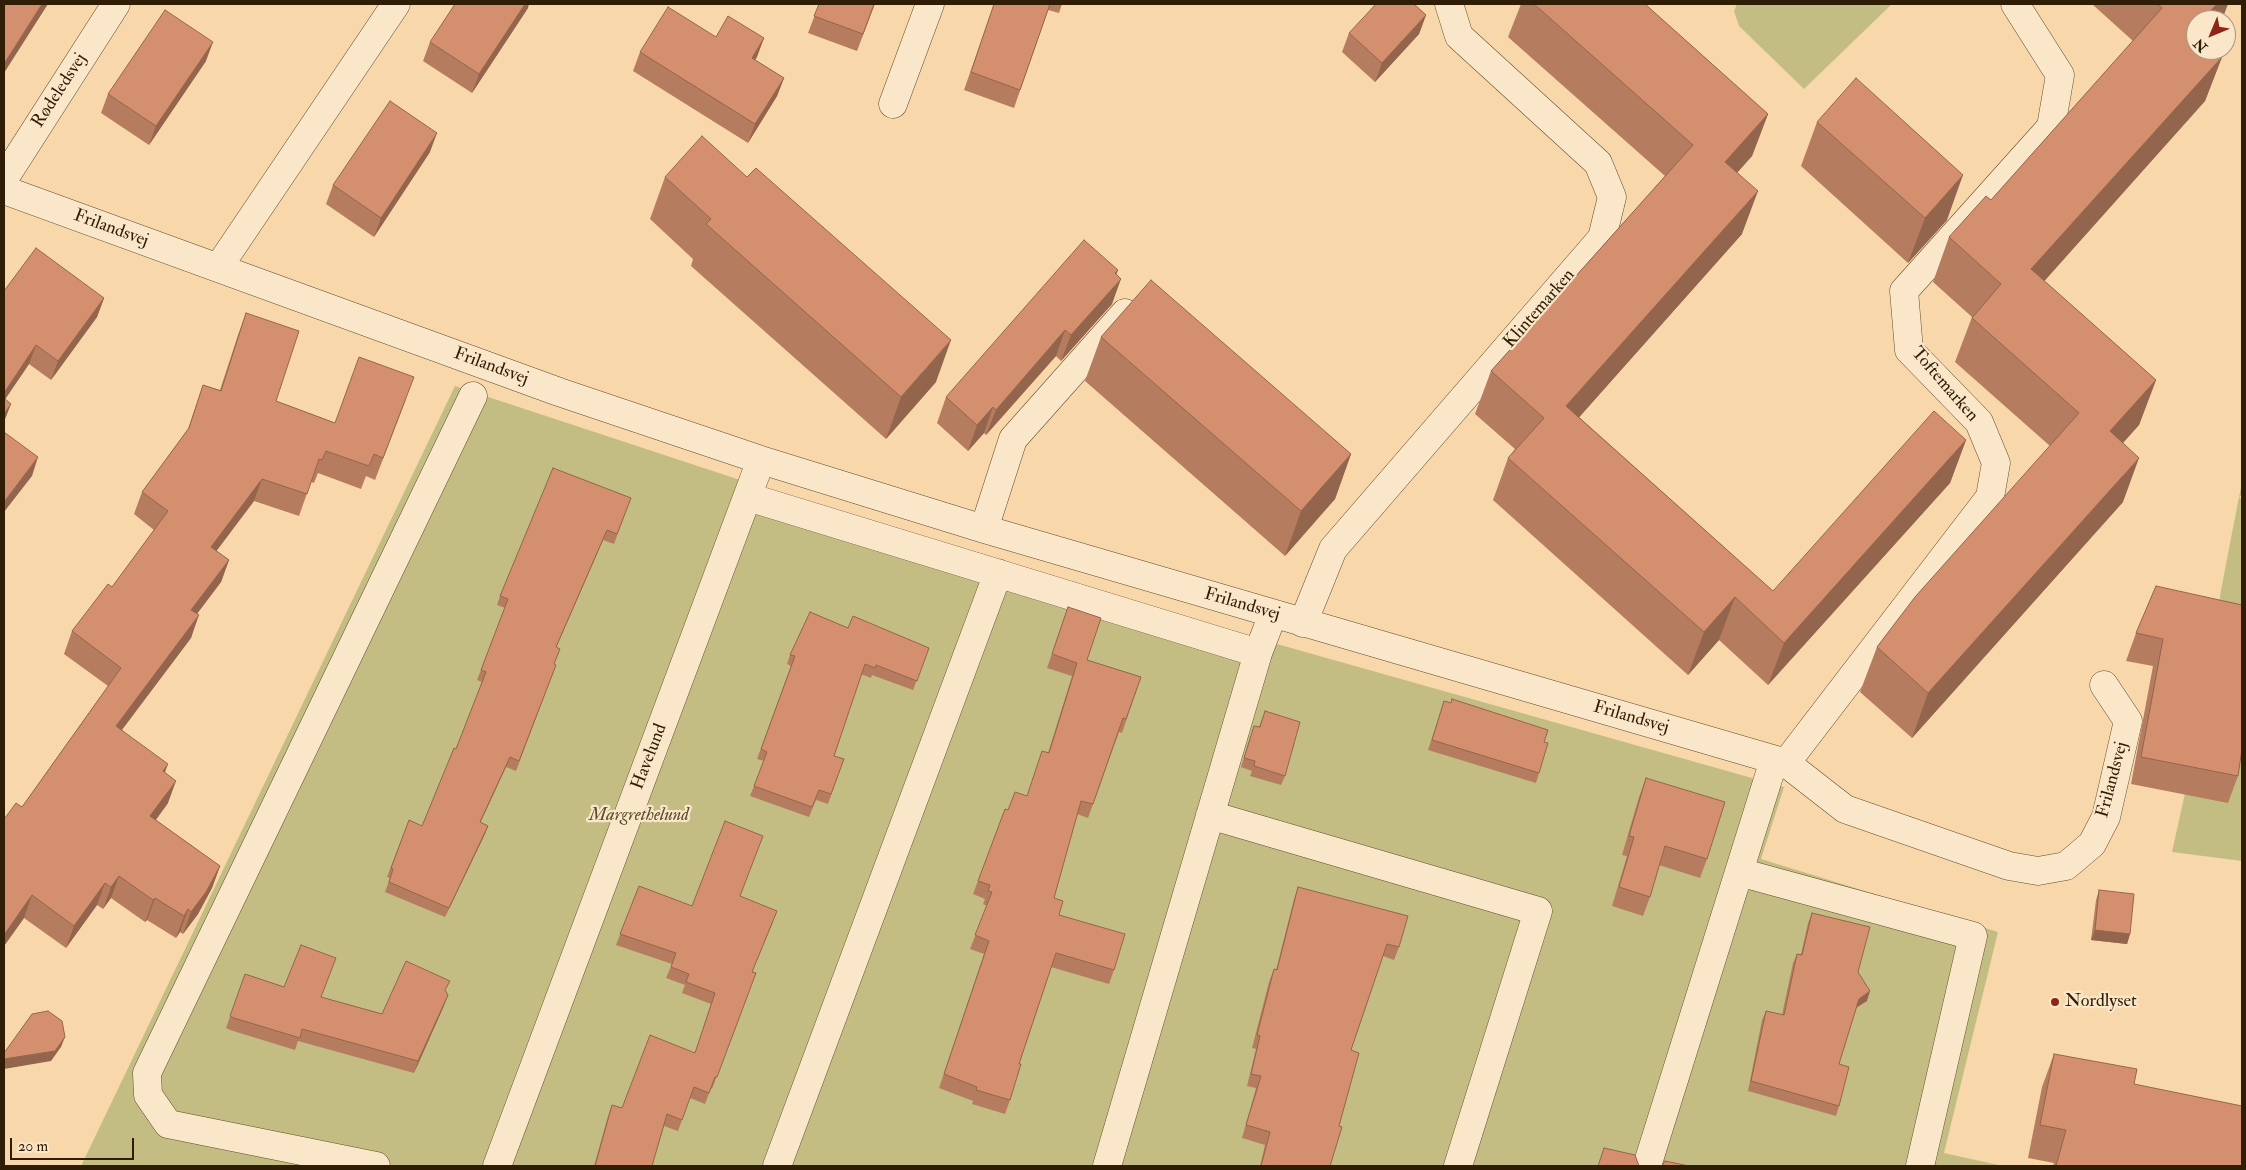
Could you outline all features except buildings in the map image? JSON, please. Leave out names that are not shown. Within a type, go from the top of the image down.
[{"type":"street","name":"Rødeledsvej","points":[[4,179],[116,4]]},
{"type":"street","points":[[218,268],[396,4]]},
{"type":"street","points":[[893,104],[930,4]]},
{"type":"street","name":"Toftemarken","points":[[1780,761],[1990,497],[1996,463],[1979,422],[1909,350],[1904,291],[2051,127],[2060,75],[2015,4]]},
{"type":"street","name":"Klintemarken","points":[[1303,623],[1333,549],[1602,238],[1612,197],[1598,163],[1458,36],[1445,5]]},
{"type":"street","name":"Frilandsvej","points":[[4,190],[559,392],[761,460],[984,529],[1780,761],[1845,810],[2009,866],[2038,870],[2066,866],[2092,844],[2106,817],[2128,721],[2104,685]]},
{"type":"street","points":[[984,529],[1013,439],[1138,298]]},
{"type":"street","points":[[376,1166],[168,1124],[148,1095],[147,1073],[473,396]]},
{"type":"street","name":"Havelund","points":[[497,1166],[761,460]]},
{"type":"street","points":[[748,497],[1258,653]]},
{"type":"street","points":[[777,1166],[998,573]]},
{"type":"street","points":[[1107,1166],[1258,653],[1273,614]]},
{"type":"street","points":[[1647,1166],[1739,872],[1780,761]]},
{"type":"street","points":[[1210,815],[1538,911],[1458,1166]]},
{"type":"street","points":[[1739,872],[1973,936],[1920,1166]]},
{"type":"green space","points":[[1737,4],[1892,4],[1804,89],[1739,26],[1734,11]]},
{"type":"green space","name":"Margrethelund","points":[[455,386],[1004,567],[1784,787],[1761,859],[1998,932],[1944,1153],[2003,1166],[81,1166]]},
{"type":"green space","points":[[2242,483],[2242,495],[2239,497]]},
{"type":"green space","points":[[2239,497],[2242,500],[2242,861],[2172,852],[2204,707],[2221,590]]},
{"type":"place","name":"Nordlyset","points":[[2055,1002]]}]
